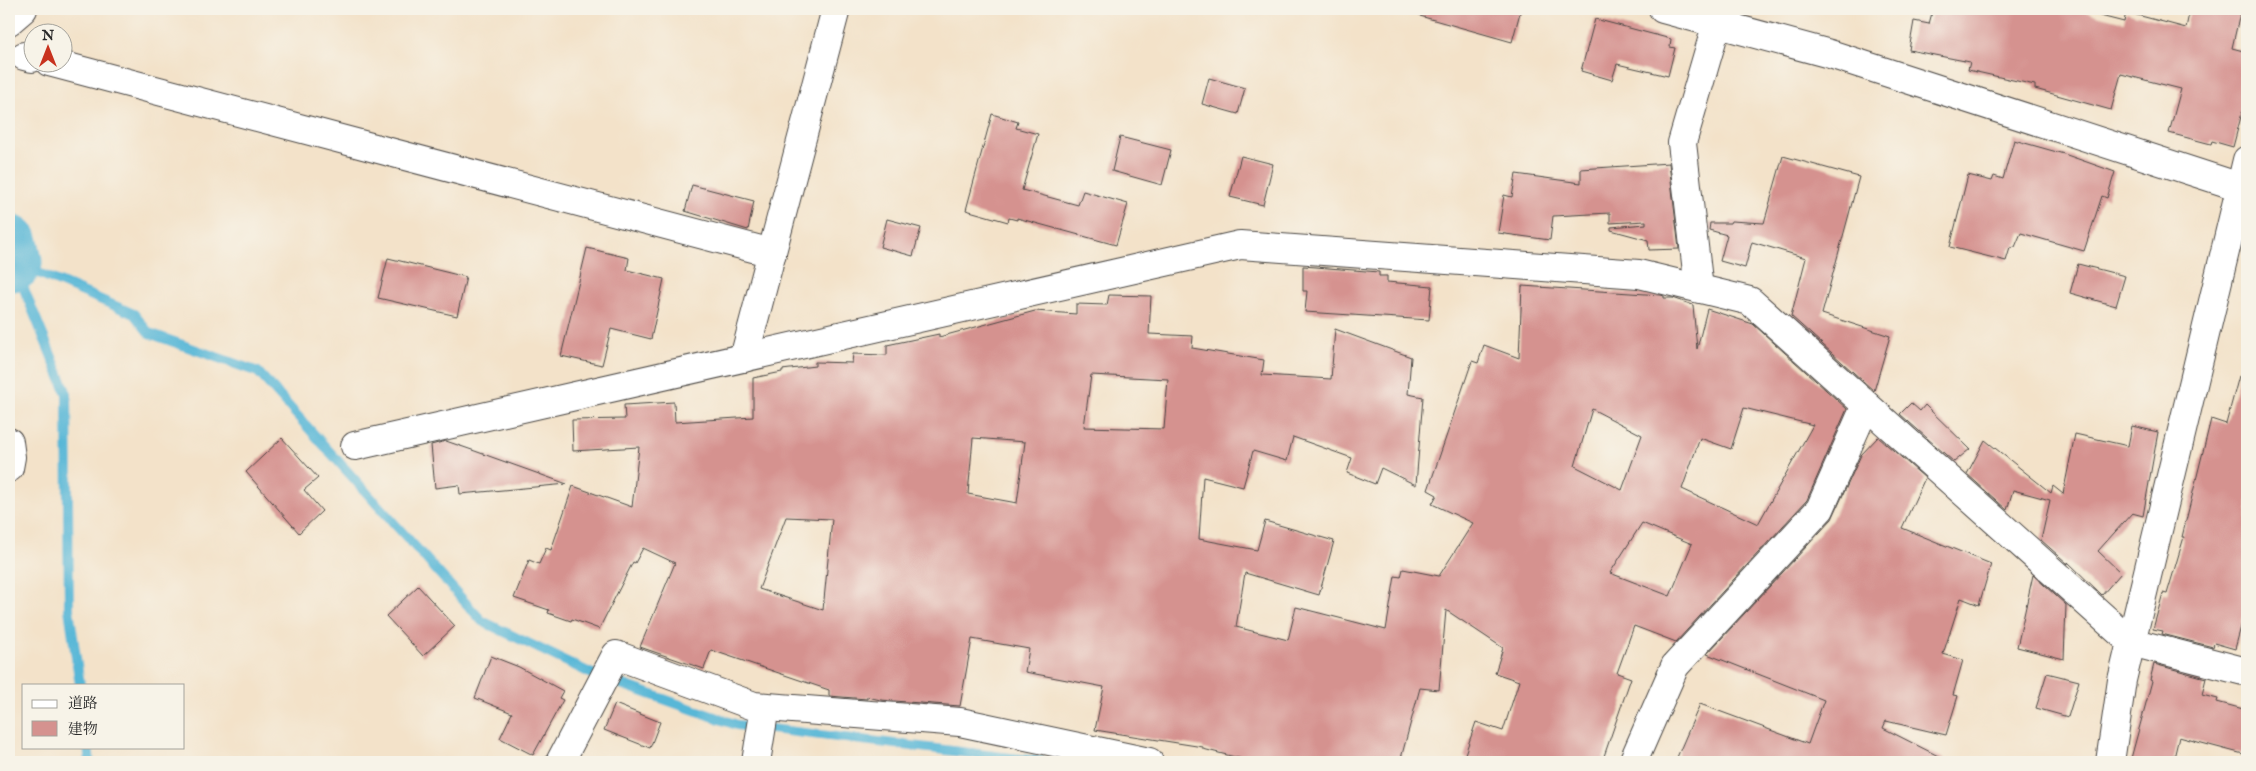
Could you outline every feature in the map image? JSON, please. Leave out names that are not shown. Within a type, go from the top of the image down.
[{"type":"street","points":[[9,21],[23,9]]},
{"type":"street","points":[[744,358],[836,9]]},
{"type":"street","points":[[1663,9],[1830,54],[2240,187]]},
{"type":"street","points":[[1699,289],[1682,143],[1717,23]]},
{"type":"street","points":[[72,69],[772,253]]},
{"type":"street","points":[[2110,762],[2122,680],[2247,160]]},
{"type":"street","points":[[355,446],[1240,245],[1639,274],[1750,301],[2131,642],[2247,672]]},
{"type":"street","points":[[1633,762],[1675,666],[1820,509],[1866,405]]},
{"type":"street","points":[[9,442],[11,457],[9,468]]},
{"type":"street","points":[[560,762],[616,655],[754,706],[960,722],[1149,762]]},
{"type":"street","points":[[757,756],[765,708]]},
{"type":"building","points":[[1421,9],[1521,9],[1512,42],[1420,16]]},
{"type":"building","points":[[1933,9],[2073,9],[2124,22],[2126,12],[2186,28],[2190,9],[2241,9],[2232,48],[2247,52],[2247,94],[2233,147],[2212,141],[2211,144],[2169,133],[2181,89],[2121,74],[2111,110],[2035,89],[2035,85],[1968,70],[1970,62],[1909,50],[1914,21],[1929,24]]},
{"type":"building","points":[[1595,19],[1671,39],[1670,47],[1675,48],[1668,76],[1617,64],[1612,80],[1581,71]]},
{"type":"building","points":[[1209,78],[1245,88],[1238,114],[1202,104]]},
{"type":"building","points":[[992,114],[1018,122],[1016,128],[1038,134],[1022,190],[1078,205],[1083,191],[1128,204],[1116,245],[1017,218],[1017,220],[1009,218],[1008,222],[966,210]]},
{"type":"building","points":[[1120,137],[1171,150],[1162,185],[1112,171]]},
{"type":"building","points":[[2014,140],[2064,154],[2115,172],[2107,198],[2102,196],[2084,251],[2021,233],[2015,247],[2010,248],[2006,261],[1950,247],[1968,175],[1992,181],[1994,176],[2003,179]]},
{"type":"building","points":[[1241,156],[1273,164],[1263,205],[1230,197]]},
{"type":"building","points":[[1783,156],[1859,177],[1822,314],[1890,336],[1874,391],[1791,316],[1806,258],[1752,242],[1745,268],[1720,261],[1727,235],[1709,230],[1710,223],[1730,223],[1731,221],[1764,223]]},
{"type":"building","points":[[1669,163],[1679,249],[1649,250],[1648,240],[1611,230],[1611,227],[1646,224],[1646,221],[1610,223],[1610,213],[1553,216],[1550,240],[1498,233],[1504,195],[1512,197],[1516,174],[1581,183],[1581,169]]},
{"type":"building","points":[[692,185],[754,201],[748,230],[685,211]]},
{"type":"building","points":[[887,219],[921,228],[913,256],[880,247]]},
{"type":"building","points":[[587,248],[629,258],[627,270],[664,279],[651,339],[611,329],[602,365],[561,356]]},
{"type":"building","points":[[388,258],[466,277],[457,316],[378,298]]},
{"type":"building","points":[[2078,264],[2125,276],[2116,306],[2070,293]]},
{"type":"building","points":[[1303,266],[1379,272],[1379,276],[1387,276],[1387,282],[1432,286],[1429,320],[1305,312],[1307,291],[1303,291]]},
{"type":"building","points":[[1522,286],[1661,295],[1664,298],[1673,298],[1693,305],[1697,349],[1707,309],[1753,324],[1847,409],[1807,500],[1676,642],[1634,626],[1617,673],[1631,678],[1602,762],[1479,762],[1464,757],[1476,722],[1503,731],[1519,681],[1495,673],[1503,648],[1446,610],[1439,690],[1420,688],[1400,762],[1255,762],[1203,749],[1203,747],[1095,730],[1104,687],[1025,672],[1029,649],[972,639],[960,706],[881,700],[867,697],[867,699],[829,696],[829,690],[711,650],[704,669],[640,647],[675,563],[643,548],[635,563],[633,562],[599,629],[548,613],[549,610],[514,598],[529,560],[539,564],[546,548],[551,550],[573,486],[632,507],[639,447],[573,451],[572,420],[625,419],[624,405],[674,402],[675,422],[753,417],[753,378],[782,372],[782,370],[815,366],[815,362],[852,363],[853,354],[887,355],[887,345],[939,334],[939,337],[1035,311],[1076,314],[1076,304],[1107,305],[1109,295],[1151,296],[1149,334],[1193,336],[1192,348],[1264,360],[1262,375],[1331,379],[1335,329],[1411,357],[1408,394],[1423,397],[1416,485],[1381,468],[1375,484],[1347,473],[1352,458],[1293,437],[1287,461],[1253,451],[1243,487],[1203,477],[1199,539],[1257,550],[1265,521],[1334,541],[1319,595],[1245,573],[1236,627],[1288,640],[1296,607],[1386,630],[1395,576],[1401,577],[1403,569],[1439,576],[1473,523],[1432,504],[1437,495],[1428,490],[1472,361],[1478,363],[1484,345],[1519,358]],"holes":[[[1091,375],[1168,379],[1164,429],[1084,427]],[[1744,408],[1813,425],[1758,524],[1682,489],[1700,438],[1731,449]],[[1592,409],[1642,435],[1622,490],[1575,466]],[[973,438],[1025,442],[1017,503],[968,494]],[[786,517],[832,519],[823,610],[759,589]],[[1642,523],[1692,544],[1670,596],[1610,573]]]},
{"type":"building","points":[[2239,376],[2247,377],[2247,604],[2235,649],[2214,643],[2213,647],[2162,634],[2163,631],[2153,629],[2163,593],[2167,594],[2184,537],[2182,537],[2211,419],[2226,424]]},
{"type":"building","points":[[1911,403],[1920,411],[1925,405],[1970,449],[1954,462],[1900,414]]},
{"type":"building","points":[[2132,426],[2158,432],[2143,516],[2132,513],[2098,551],[2121,573],[2102,595],[2068,562],[2068,564],[2041,540],[2050,500],[2013,490],[2007,510],[1967,474],[1985,440],[2051,493],[2053,486],[2063,494],[2075,434],[2128,446]]},
{"type":"building","points":[[1878,437],[1925,478],[1902,528],[1991,564],[1979,605],[1961,598],[1943,654],[1963,660],[1953,695],[1958,696],[1946,735],[1886,721],[1883,728],[1950,762],[1675,762],[1700,704],[1808,744],[1824,700],[1707,654],[1832,519],[1861,455]]},
{"type":"building","points":[[282,438],[318,478],[304,490],[322,511],[299,533],[246,472]]},
{"type":"building","points":[[446,441],[567,484],[460,494],[459,485],[435,488],[431,445]]},
{"type":"building","points":[[2033,575],[2066,605],[2064,659],[2017,647]]},
{"type":"building","points":[[418,586],[455,626],[423,656],[386,616]]},
{"type":"building","points":[[491,656],[519,667],[563,691],[559,698],[563,700],[533,755],[500,738],[512,713],[475,698]]},
{"type":"building","points":[[2154,664],[2206,678],[2202,695],[2218,699],[2217,702],[2247,710],[2247,755],[2179,737],[2173,762],[2130,762],[2152,681],[2150,680]]},
{"type":"building","points":[[2047,673],[2079,681],[2068,717],[2036,708]]},
{"type":"building","points":[[615,704],[660,722],[650,748],[604,730]]},
{"type":"waterway","points":[[9,243],[13,262]]},
{"type":"waterway","points":[[13,262],[134,314],[149,333],[258,372],[482,621],[590,673],[737,725],[1045,762]]},
{"type":"waterway","points":[[13,262],[67,394],[69,609],[80,684]]},
{"type":"waterway","points":[[88,748],[90,762]]}]
